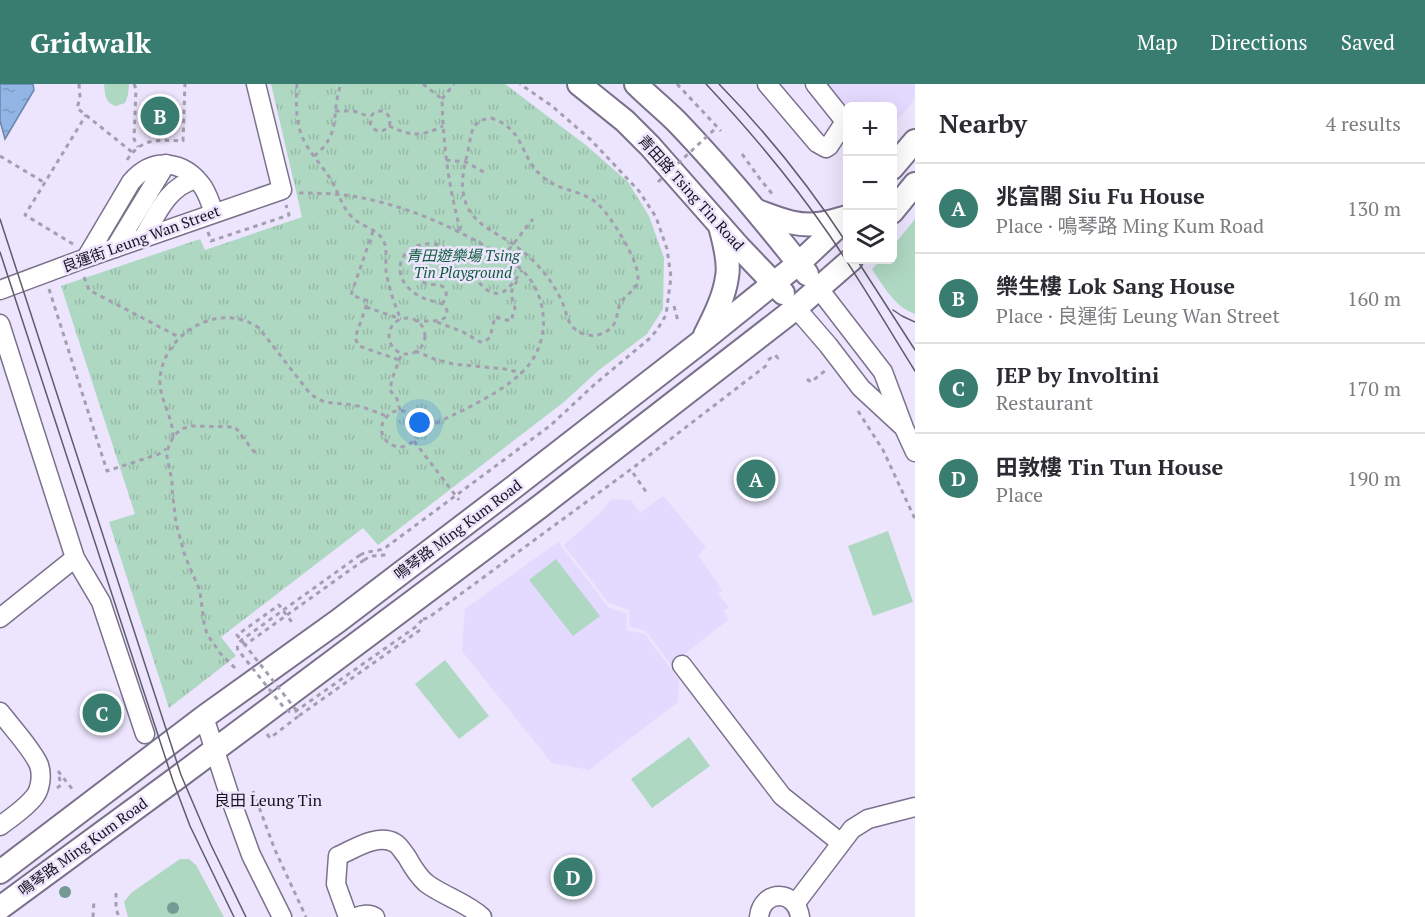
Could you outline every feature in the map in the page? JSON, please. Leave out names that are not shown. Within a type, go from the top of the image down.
[{"type":"main road","name":"青田路 Tsing Tin Road","points":[[579,84],[625,121],[650,146],[796,308]]},
{"type":"main road","points":[[636,84],[675,121],[755,210],[819,289]]},
{"type":"main road","points":[[897,162],[915,141]]},
{"type":"main road","points":[[894,210],[915,184]]},
{"type":"main road","points":[[755,210],[784,221],[810,225],[843,218]]},
{"type":"main road","name":"鳴琴路 Ming Kum Road","points":[[0,872],[204,717],[338,621],[702,341],[799,264],[843,222]]},
{"type":"main road","points":[[702,341],[717,312],[728,277],[726,248],[719,223]]},
{"type":"main road","name":"鳴琴路 Ming Kum Road","points":[[0,908],[538,508],[796,308],[847,264]]},
{"type":"street","points":[[256,84],[289,192]]},
{"type":"street","points":[[767,84],[817,143],[826,148],[844,123],[815,84]]},
{"type":"street","points":[[116,248],[166,164]]},
{"type":"street","points":[[81,258],[131,182],[150,167],[166,164],[183,169],[196,179],[208,197],[214,213]]},
{"type":"street","points":[[143,238],[172,191],[196,179]]},
{"type":"street","name":"良運街 Leung Wan Street","points":[[0,290],[81,258],[214,213],[289,192]]},
{"type":"street","points":[[819,289],[883,372],[915,452]]},
{"type":"street","points":[[796,308],[861,388],[904,428]]},
{"type":"street","points":[[0,324],[75,558],[101,602],[145,734]]},
{"type":"street","points":[[0,618],[75,558]]},
{"type":"street","points":[[682,665],[782,796],[841,843]]},
{"type":"street","points":[[0,712],[39,765],[41,780],[37,794],[28,805],[0,826]]},
{"type":"street","points":[[204,717],[251,855],[282,917]]},
{"type":"street","points":[[759,917],[763,904],[772,897],[784,896],[798,910],[852,829],[868,819],[915,807]]},
{"type":"street","points":[[348,917],[336,884],[338,856],[381,839],[400,847],[416,872],[426,882],[482,917]]},
{"type":"street","points":[[356,917],[363,915],[375,917]]},
{"type":"path","points":[[79,84],[78,108],[132,152]]},
{"type":"path","points":[[134,84],[136,89],[134,139],[138,147]]},
{"type":"path","points":[[160,140],[183,141],[185,84]]},
{"type":"path","points":[[297,84],[298,126],[302,137],[352,217],[379,234],[383,240],[386,246],[389,287],[401,319]]},
{"type":"path","points":[[314,156],[329,142],[333,132],[335,106],[341,84]]},
{"type":"path","points":[[423,84],[442,99]]},
{"type":"path","points":[[454,84],[442,99],[443,126],[450,189],[461,233]]},
{"type":"path","points":[[422,620],[417,626],[296,711],[290,712],[285,709],[237,646],[243,639],[360,555],[386,548],[550,425],[649,339],[666,315],[671,277],[667,249],[656,217],[639,191],[591,140],[552,106],[520,84]]},
{"type":"path","points":[[677,84],[721,132]]},
{"type":"path","points":[[335,111],[354,111],[370,117]]},
{"type":"path","points":[[378,111],[384,112],[390,120],[389,126],[386,130],[375,130],[369,122],[370,117],[378,111]]},
{"type":"path","points":[[86,115],[25,215],[81,258],[89,290],[179,337]]},
{"type":"path","points":[[491,118],[511,128],[518,137],[527,158],[542,177],[552,184],[588,197],[599,204],[608,214],[630,252],[638,273],[637,286],[622,300],[615,322],[610,328],[595,336],[587,335],[572,326],[555,288],[545,274],[513,244],[478,222],[467,207],[463,180],[474,126],[481,120],[491,118]]},
{"type":"path","points":[[389,126],[416,135],[443,126]]},
{"type":"path","points":[[658,182],[717,127]]},
{"type":"path","points":[[742,154],[760,179]]},
{"type":"path","points":[[0,156],[45,183]]},
{"type":"path","points":[[446,160],[466,162],[487,174]]},
{"type":"path","points":[[289,192],[338,194],[371,200],[426,218],[461,233],[503,257],[522,270],[533,283],[540,298],[543,330],[540,346],[522,373],[455,415],[418,431]]},
{"type":"path","points":[[503,257],[533,219]]},
{"type":"path","points":[[373,231],[351,295],[368,301],[355,338],[359,346],[399,360]]},
{"type":"path","points":[[415,321],[441,321],[447,313],[442,304],[426,299],[408,289],[401,275],[402,260],[406,253],[418,244],[436,245],[453,253],[456,258],[456,269]]},
{"type":"path","points":[[442,304],[446,300],[445,288],[440,285],[427,284],[416,275],[414,261],[422,252],[428,250],[434,252],[443,263],[472,276],[491,293],[498,294],[504,291],[522,270]]},
{"type":"path","points":[[435,321],[463,332],[480,342],[486,341],[490,337],[495,317],[511,321],[515,305],[511,294],[522,270]]},
{"type":"path","points":[[47,283],[107,471],[159,454],[166,449],[181,429],[192,426],[235,428],[255,453]]},
{"type":"path","points":[[674,306],[678,321]]},
{"type":"path","points":[[366,307],[401,319]]},
{"type":"path","points":[[173,437],[171,422],[160,389],[160,377],[167,354],[179,337],[192,327],[224,318],[244,320],[259,328],[316,399],[365,408],[386,416]]},
{"type":"path","points":[[409,318],[415,321],[424,332],[421,347],[409,354],[395,350],[389,336],[394,323],[401,319],[409,318]]},
{"type":"path","points":[[416,351],[453,364],[522,373]]},
{"type":"path","points":[[400,410],[397,399],[390,390],[402,353]]},
{"type":"path","points":[[768,360],[775,355],[778,358],[781,355]]},
{"type":"path","points":[[807,379],[812,382],[828,369]]},
{"type":"path","points":[[400,410],[414,417],[418,424],[418,431],[414,441],[407,446],[399,447],[385,440],[382,423],[386,416],[400,410]]},
{"type":"path","points":[[858,411],[883,450],[915,519]]},
{"type":"path","points":[[414,441],[459,500]]},
{"type":"path","points":[[169,445],[167,457],[176,523],[185,556],[200,591],[207,634],[219,653],[235,668]]},
{"type":"path","points":[[633,473],[647,493]]},
{"type":"path","points":[[637,480],[643,475]]},
{"type":"path","points":[[244,645],[364,560],[371,556],[386,555]]},
{"type":"path","points":[[294,625],[279,605],[237,635],[300,715]]},
{"type":"path","points":[[270,738],[420,630]]},
{"type":"path","points":[[56,767],[73,790]]},
{"type":"path","points":[[253,790],[275,850],[306,917]]},
{"type":"path","points":[[116,893],[116,909],[119,917]]},
{"type":"path","points":[[93,917],[94,899]]},
{"type":"shaded area","points":[[827,84],[915,84],[915,99],[897,120],[897,102],[842,103]]},
{"type":"shaded area","points":[[663,496],[706,547],[698,555],[722,590],[718,594],[729,608],[723,610],[728,620],[671,665],[646,631],[630,627],[629,610],[609,603],[564,545],[598,515],[612,499],[631,500],[640,513]]},
{"type":"shaded area","points":[[558,542],[608,607],[627,614],[626,630],[645,634],[679,680],[678,702],[589,770],[552,763],[462,651],[465,609]]},
{"type":"green space","points":[[104,84],[129,84],[125,103],[116,106],[110,103],[106,98]]},
{"type":"green space","name":"青田遊樂場 Tsing Tin Playground","points":[[271,84],[505,84],[587,146],[628,182],[649,216],[664,258],[663,309],[647,334],[599,370],[564,402],[378,545],[363,528],[221,637],[236,656],[169,708],[109,522],[135,514],[61,286],[200,239],[205,250],[302,217]]},
{"type":"green space","points":[[915,219],[915,314],[895,301],[872,269],[877,264],[897,264],[897,241]]},
{"type":"green space","points":[[888,531],[913,602],[873,616],[848,546]]},
{"type":"green space","points":[[556,559],[600,616],[573,636],[529,580]]},
{"type":"green space","points":[[445,660],[489,716],[459,739],[415,684]]},
{"type":"green space","points":[[689,737],[710,766],[652,808],[631,779]]},
{"type":"green space","points":[[180,859],[189,859],[196,865],[224,917],[128,917],[124,902],[131,893]]},
{"type":"water","points":[[0,84],[33,84],[34,90],[5,139],[0,121]]},
{"type":"tram line","points":[[706,84],[771,158],[816,216],[852,269],[915,371]]},
{"type":"tram line","points":[[719,84],[787,161],[843,238]]},
{"type":"tram line","points":[[0,219],[181,775],[211,845],[246,917]]},
{"type":"tram line","points":[[0,252],[173,781],[190,826],[234,917]]},
{"type":"tram line","points":[[860,264],[915,350]]},
{"type":"tram line","points":[[893,310],[915,322]]},
{"type":"place","name":"樂生樓 Lok Sang House","points":[[160,116]]},
{"type":"place","name":"兆富閣 Siu Fu House","points":[[756,479]]},
{"type":"place","name":"JEP by Involtini","points":[[102,713]]},
{"type":"place","name":"田敦樓 Tin Tun House","points":[[573,877]]},
{"type":"district","name":"良田 Leung Tin","points":[[268,800]]}]
